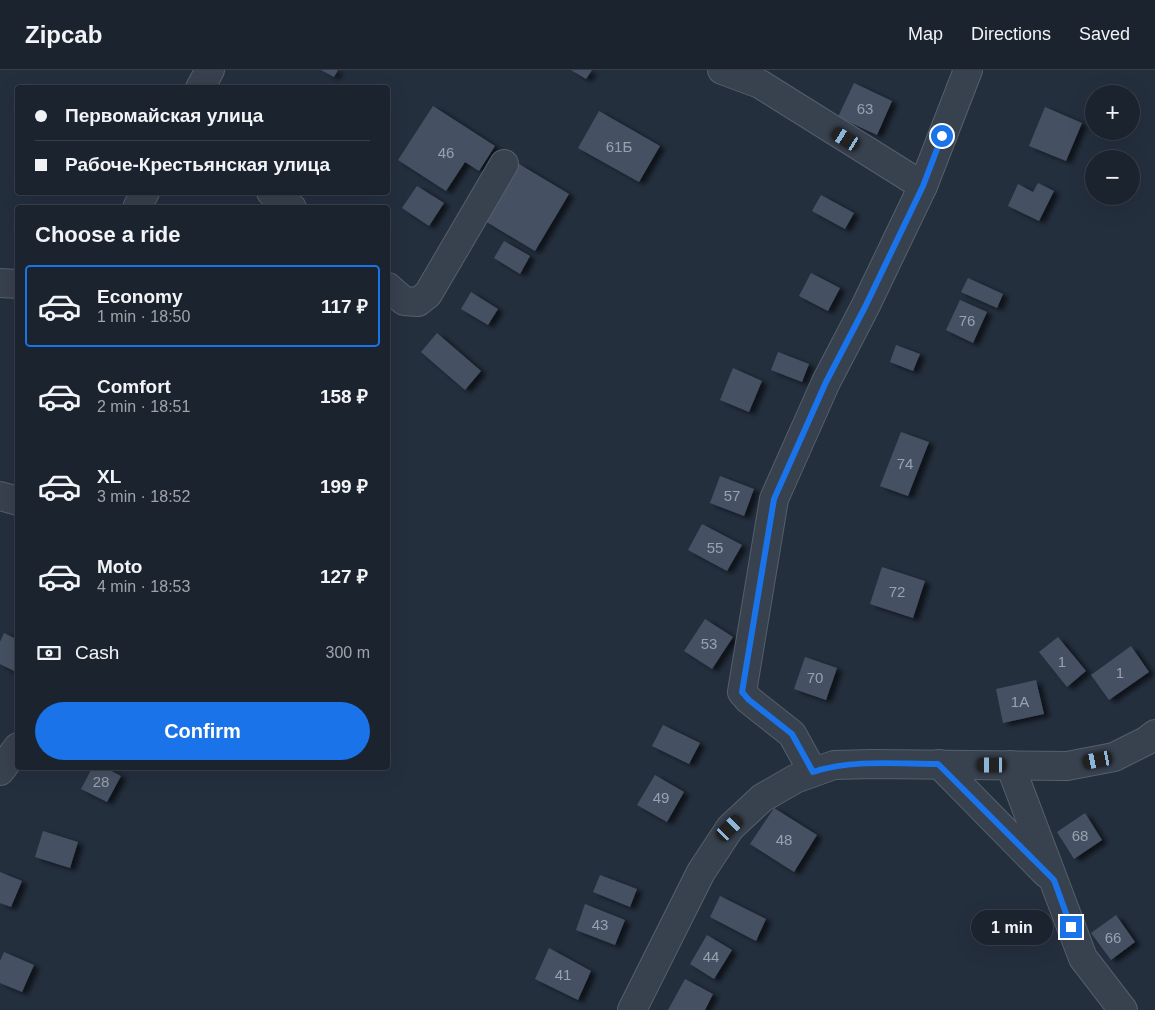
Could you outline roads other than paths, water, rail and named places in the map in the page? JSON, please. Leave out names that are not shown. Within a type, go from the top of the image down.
[{"type":"street","points":[[202,85],[210,70]]},
{"type":"street","points":[[722,70],[760,84],[923,186]]},
{"type":"street","points":[[813,772],[792,734],[749,700],[742,692],[774,499],[826,382],[865,307],[923,186],[968,70]]},
{"type":"street","points":[[390,289],[404,301],[418,302],[428,294],[504,164]]},
{"type":"street","points":[[275,195],[288,205]]},
{"type":"street","points":[[0,283],[15,284]]},
{"type":"street","points":[[0,496],[15,499]]},
{"type":"street","points":[[632,1010],[701,872],[730,828],[762,798],[795,779],[834,765],[1067,766],[1114,757],[1146,741],[1155,734]]},
{"type":"street","points":[[0,771],[15,751]]},
{"type":"street","points":[[938,764],[1054,880]]},
{"type":"street","points":[[1010,765],[1082,958],[1123,1010]]}]
